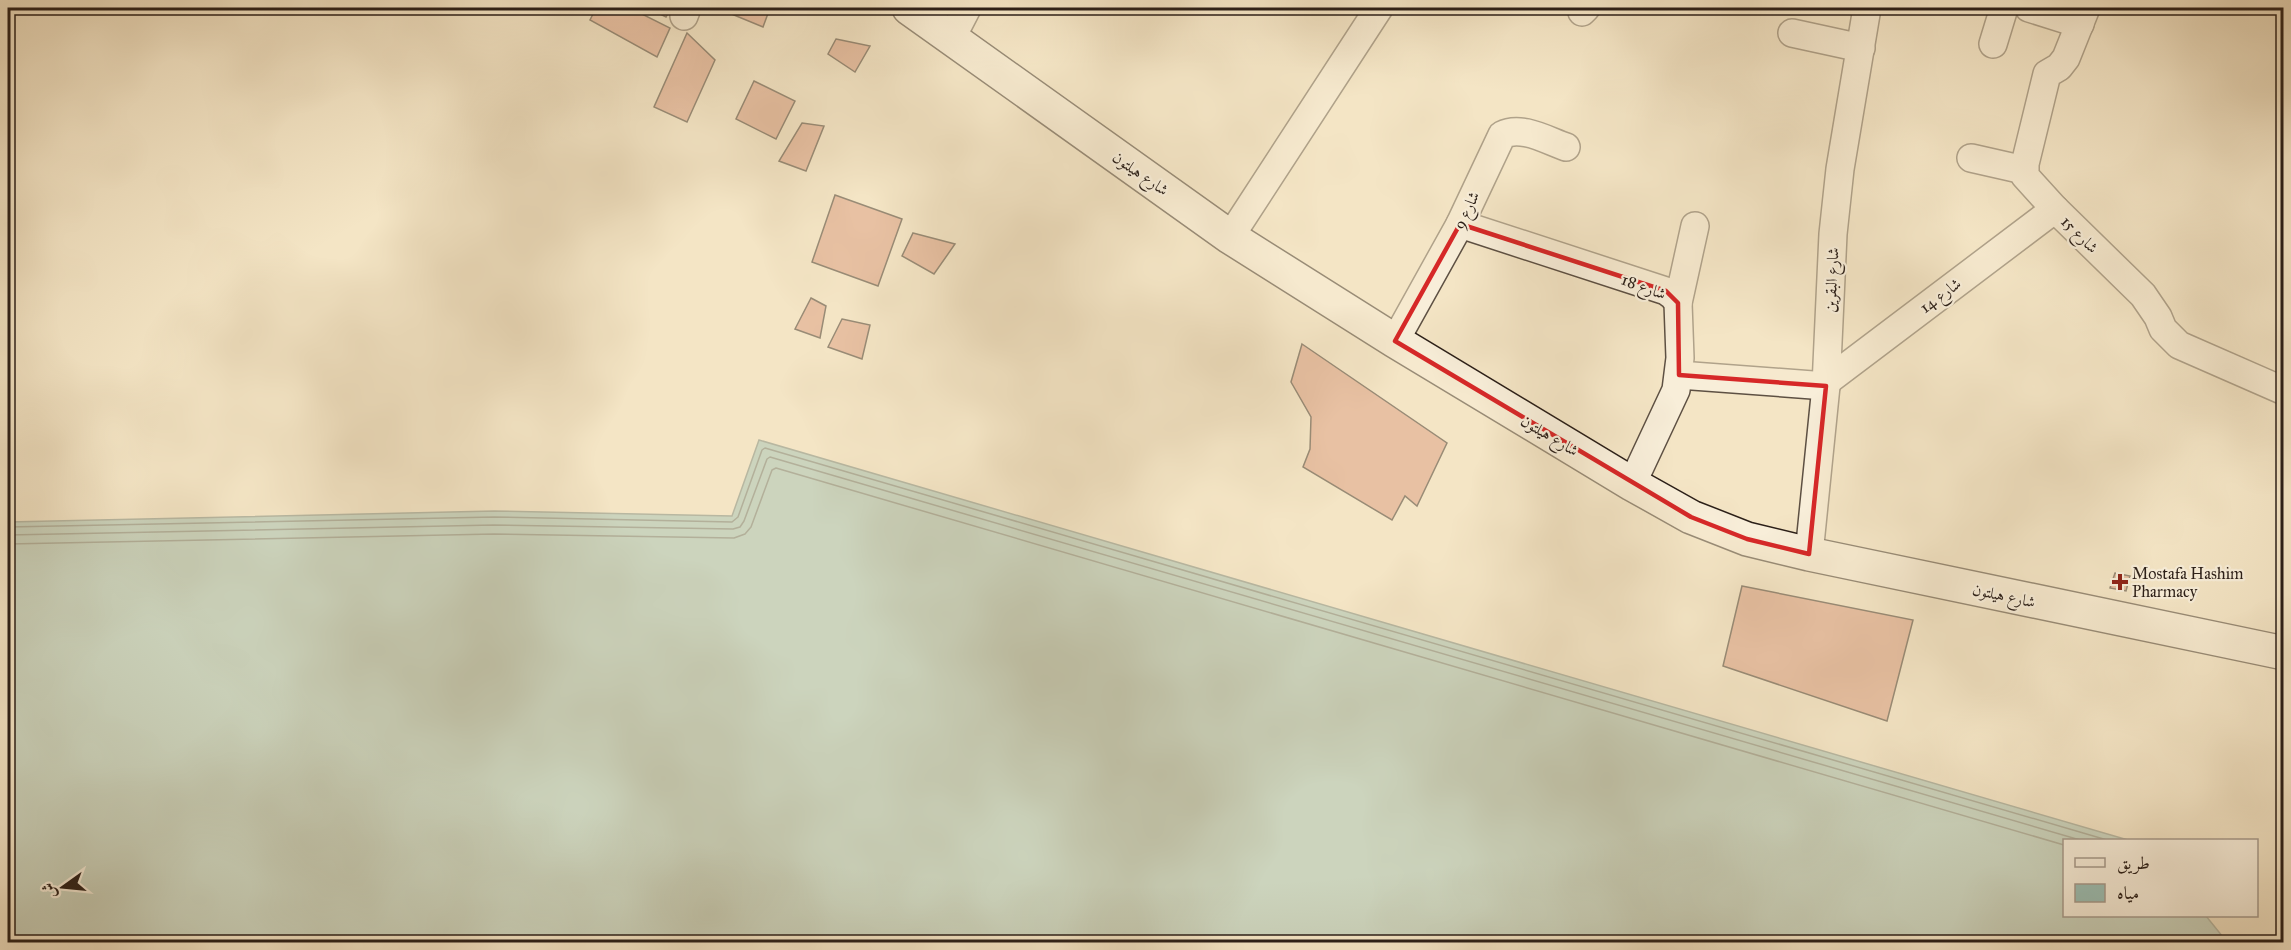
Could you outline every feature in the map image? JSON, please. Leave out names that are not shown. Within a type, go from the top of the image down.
[{"type":"main road","name":"شارع هيلتون","points":[[909,8],[1230,237],[1395,341],[1691,517],[1748,539],[1809,554],[2283,653]]},
{"type":"street","points":[[951,39],[967,8]]},
{"type":"street","points":[[1230,237],[1379,8]]},
{"type":"street","name":"شارع البقرين","points":[[1809,554],[1826,384],[1833,234],[1840,170],[1867,8]]},
{"type":"street","points":[[1993,44],[2004,8]]},
{"type":"street","points":[[1971,158],[2024,170],[2047,74],[2059,67],[2066,58],[2083,16],[2029,8]]},
{"type":"street","points":[[1792,33],[1861,48]]},
{"type":"street","name":"شارع 9","points":[[1395,341],[1460,224],[1502,135],[1509,131],[1518,131],[1566,147]]},
{"type":"street","name":"شارع 15","points":[[2024,170],[2029,181],[2055,209],[2143,296],[2158,317],[2163,329],[2179,345],[2283,392]]},
{"type":"street","name":"شارع 14","points":[[1826,384],[2055,209]]},
{"type":"street","name":"شارع 18","points":[[1460,224],[1666,291],[1678,303],[1679,375],[1676,390],[1632,484]]},
{"type":"street","points":[[1678,303],[1695,226]]},
{"type":"street","points":[[1679,375],[1826,384]]},
{"type":"highlighted area","points":[[1460,224],[1666,291],[1678,303],[1679,375],[1826,386],[1809,554],[1747,539],[1691,517],[1395,341]]},
{"type":"water","points":[[759,440],[2125,839],[2063,839],[2063,917],[2207,917],[2227,942],[8,942],[8,522],[494,511],[732,516]]},
{"type":"building","points":[[596,8],[630,8],[670,28],[657,57],[590,20]]},
{"type":"building","points":[[648,8],[671,8],[666,17]]},
{"type":"building","points":[[717,8],[770,8],[763,27]]},
{"type":"building","points":[[687,33],[715,60],[687,122],[654,107]]},
{"type":"building","points":[[836,39],[870,46],[855,72],[828,54]]},
{"type":"building","points":[[754,81],[795,101],[776,139],[736,119]]},
{"type":"building","points":[[802,123],[824,126],[806,171],[779,161]]},
{"type":"building","points":[[835,195],[902,219],[878,286],[812,262]]},
{"type":"building","points":[[913,233],[955,244],[934,274],[902,256]]},
{"type":"building","points":[[811,298],[826,306],[820,338],[795,329]]},
{"type":"building","points":[[842,319],[870,325],[862,359],[828,347]]},
{"type":"building","points":[[1302,344],[1447,443],[1417,506],[1405,496],[1392,520],[1303,467],[1310,449],[1311,417],[1291,382]]},
{"type":"building","name":"Mostafa Hashim Pharmacy","points":[[2115,573],[2130,576],[2126,591],[2110,588]]},
{"type":"building","points":[[1742,586],[1913,620],[1887,721],[1723,666]]},
{"type":"place","name":"Mostafa Hashim Pharmacy","points":[[2120,582]]}]
